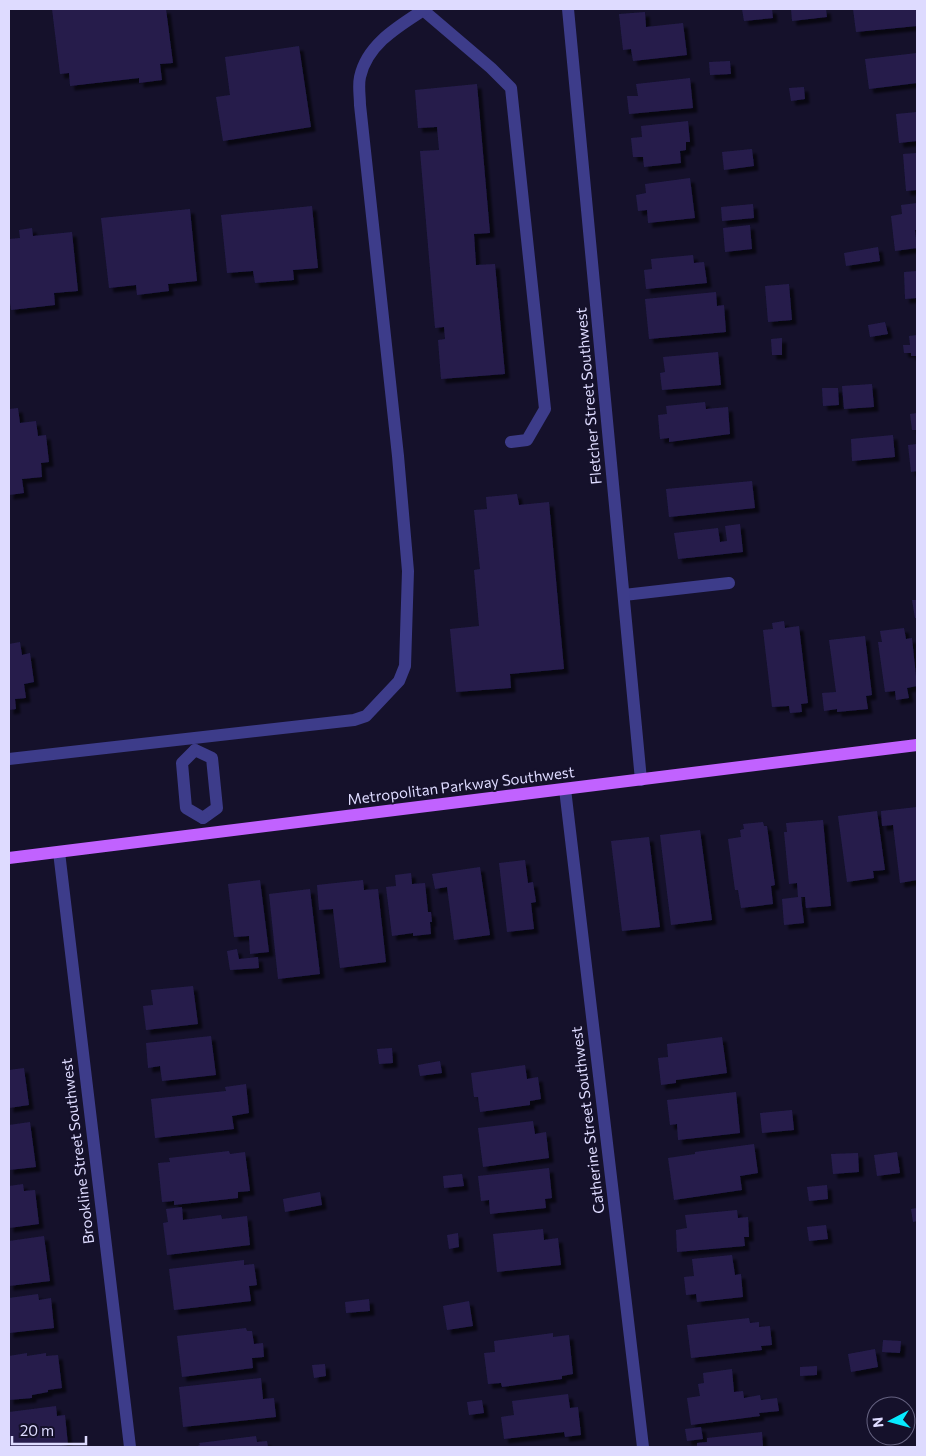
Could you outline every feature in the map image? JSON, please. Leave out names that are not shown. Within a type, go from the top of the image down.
[{"type":"main road","name":"Metropolitan Parkway Southwest","points":[[9,858],[917,745]]},
{"type":"street","points":[[9,758],[194,744],[354,720],[366,716],[399,681],[404,666],[408,571],[398,456],[360,105],[359,78],[366,62],[391,31],[424,9],[511,88],[545,409],[527,440],[511,442]]},
{"type":"street","name":"Fletcher Street Southwest","points":[[568,9],[642,780]]},
{"type":"street","points":[[624,595],[729,583]]},
{"type":"street","points":[[194,744],[182,763],[186,808],[203,818]]},
{"type":"street","points":[[194,744],[212,758],[217,808],[203,818]]},
{"type":"street","name":"Catherine Street Southwest","points":[[565,789],[643,1447]]},
{"type":"street","points":[[203,818],[204,834]]},
{"type":"street","name":"Brookline Street Southwest","points":[[59,852],[130,1447]]},
{"type":"building","points":[[52,9],[166,9],[173,63],[160,64],[162,80],[139,83],[139,78],[70,86],[69,73],[60,74]]},
{"type":"building","points":[[742,9],[772,9],[773,18],[744,21]]},
{"type":"building","points":[[791,9],[826,9],[827,17],[792,21]]},
{"type":"building","points":[[853,9],[917,9],[917,26],[856,32]]},
{"type":"building","points":[[645,12],[646,27],[683,23],[687,55],[633,61],[631,49],[623,50],[619,14]]},
{"type":"building","points":[[299,46],[311,127],[223,141],[216,97],[230,95],[225,57]]},
{"type":"building","points":[[917,53],[917,83],[869,89],[865,59]]},
{"type":"building","points":[[730,61],[731,74],[710,75],[709,62]]},
{"type":"building","points":[[690,78],[693,108],[629,114],[627,96],[638,96],[636,84]]},
{"type":"building","points":[[477,84],[490,233],[474,234],[476,265],[495,264],[505,374],[441,379],[438,340],[445,339],[444,327],[435,328],[420,151],[439,150],[437,127],[418,128],[415,90]]},
{"type":"building","points":[[804,87],[805,99],[791,101],[789,88]]},
{"type":"building","points":[[917,112],[917,141],[899,143],[896,114]]},
{"type":"building","points":[[688,121],[690,142],[686,142],[686,150],[680,151],[681,163],[644,167],[643,157],[633,157],[631,138],[642,137],[641,126]]},
{"type":"building","points":[[752,149],[754,166],[724,170],[722,152]]},
{"type":"building","points":[[917,153],[917,190],[906,191],[903,154]]},
{"type":"building","points":[[690,178],[695,218],[648,223],[647,210],[638,211],[636,195],[646,193],[645,184]]},
{"type":"building","points":[[917,203],[917,230],[915,230],[917,248],[895,251],[891,216],[902,214],[901,205]]},
{"type":"building","points":[[753,204],[754,218],[722,221],[721,207]]},
{"type":"building","points":[[312,206],[318,268],[293,270],[294,280],[255,283],[253,271],[227,273],[221,215]]},
{"type":"building","points":[[190,209],[197,281],[168,284],[169,291],[137,295],[136,285],[109,288],[101,218]]},
{"type":"building","points":[[750,225],[752,249],[725,252],[723,228]]},
{"type":"building","points":[[32,228],[33,236],[72,232],[78,291],[54,293],[55,305],[11,310],[9,296],[9,239],[20,238],[19,230]]},
{"type":"building","points":[[878,247],[880,261],[846,266],[844,253]]},
{"type":"building","points":[[693,255],[694,263],[704,262],[707,283],[646,289],[644,270],[652,269],[651,259]]},
{"type":"building","points":[[917,271],[917,298],[905,299],[904,272]]},
{"type":"building","points":[[789,284],[792,320],[768,322],[765,286]]},
{"type":"building","points":[[716,292],[717,306],[724,305],[726,332],[649,339],[645,299]]},
{"type":"building","points":[[885,322],[888,334],[870,337],[868,325]]},
{"type":"building","points":[[917,335],[917,356],[911,356],[911,353],[904,353],[903,345],[910,345],[909,336]]},
{"type":"building","points":[[782,338],[782,355],[772,355],[771,339]]},
{"type":"building","points":[[718,352],[721,385],[662,390],[660,373],[665,372],[663,357]]},
{"type":"building","points":[[872,384],[874,407],[844,409],[842,386]]},
{"type":"building","points":[[822,388],[838,388],[839,405],[823,406]]},
{"type":"building","points":[[705,402],[706,409],[728,407],[730,434],[669,442],[669,438],[660,439],[658,415],[667,414],[666,406]]},
{"type":"building","points":[[18,408],[20,423],[36,421],[38,436],[46,435],[49,462],[41,463],[42,477],[22,479],[24,493],[9,495],[9,409]]},
{"type":"building","points":[[917,413],[917,430],[912,430],[910,414]]},
{"type":"building","points":[[893,435],[895,457],[852,461],[851,439]]},
{"type":"building","points":[[917,444],[917,471],[911,472],[908,445]]},
{"type":"building","points":[[752,481],[755,508],[669,517],[666,489]]},
{"type":"building","points":[[517,494],[519,505],[549,502],[564,669],[510,674],[511,688],[456,692],[450,629],[479,626],[474,570],[480,569],[474,510],[487,509],[486,497]]},
{"type":"building","points":[[740,524],[743,552],[678,559],[674,533],[718,528],[720,542],[727,541],[725,526]]},
{"type":"building","points":[[912,600],[917,600],[917,618],[915,618]]},
{"type":"building","points":[[784,621],[785,628],[799,626],[808,703],[801,704],[802,712],[790,713],[789,706],[772,707],[763,630],[773,629],[772,623]]},
{"type":"building","points":[[904,628],[906,639],[912,638],[917,686],[907,688],[909,698],[896,700],[895,691],[885,692],[878,642],[882,642],[880,631]]},
{"type":"building","points":[[865,636],[872,695],[866,696],[868,709],[837,712],[837,709],[824,711],[822,693],[836,692],[829,640]]},
{"type":"building","points":[[20,642],[22,655],[30,653],[34,682],[24,684],[26,698],[15,699],[16,709],[9,710],[9,644]]},
{"type":"building","points":[[917,807],[917,880],[900,883],[893,825],[882,826],[881,811]]},
{"type":"building","points":[[877,811],[885,870],[873,871],[874,878],[847,882],[838,816]]},
{"type":"building","points":[[823,820],[831,906],[806,908],[805,897],[801,897],[804,923],[784,925],[782,899],[798,897],[797,883],[789,884],[784,832],[787,832],[786,823]]},
{"type":"building","points":[[763,822],[764,826],[767,826],[775,885],[771,886],[773,904],[741,908],[738,890],[735,890],[728,839],[741,837],[740,830],[744,829],[743,824]]},
{"type":"building","points":[[700,830],[712,920],[671,925],[660,835]]},
{"type":"building","points":[[649,837],[660,927],[622,931],[611,841]]},
{"type":"building","points":[[525,860],[528,883],[533,882],[536,902],[531,903],[534,929],[507,932],[499,863]]},
{"type":"building","points":[[480,867],[490,935],[454,940],[447,887],[435,889],[432,874]]},
{"type":"building","points":[[411,873],[412,884],[425,883],[428,912],[431,912],[431,934],[413,936],[413,933],[392,936],[386,887],[396,886],[395,875]]},
{"type":"building","points":[[260,880],[269,952],[250,954],[249,936],[234,937],[228,884]]},
{"type":"building","points":[[363,880],[364,890],[378,889],[386,962],[340,968],[333,909],[319,910],[317,885]]},
{"type":"building","points":[[310,889],[320,974],[278,979],[269,894]]},
{"type":"building","points":[[237,949],[239,959],[258,957],[259,968],[230,970],[227,951]]},
{"type":"building","points":[[193,986],[198,1024],[146,1030],[143,1006],[153,1005],[151,990]]},
{"type":"building","points":[[211,1036],[216,1075],[162,1081],[160,1066],[148,1068],[146,1043]]},
{"type":"building","points":[[722,1037],[727,1073],[676,1080],[676,1083],[661,1085],[658,1058],[668,1057],[667,1044]]},
{"type":"building","points":[[392,1048],[393,1063],[379,1064],[377,1049]]},
{"type":"building","points":[[440,1061],[442,1073],[420,1076],[418,1065]]},
{"type":"building","points":[[525,1065],[527,1079],[538,1077],[541,1099],[530,1101],[530,1105],[480,1112],[478,1097],[474,1097],[471,1073]]},
{"type":"building","points":[[24,1068],[29,1105],[9,1108],[9,1070]]},
{"type":"building","points":[[246,1084],[249,1113],[232,1116],[234,1129],[155,1138],[151,1099],[226,1091],[225,1087]]},
{"type":"building","points":[[736,1092],[740,1133],[678,1140],[677,1124],[670,1125],[667,1100]]},
{"type":"building","points":[[792,1110],[794,1130],[762,1133],[760,1113]]},
{"type":"building","points":[[533,1121],[535,1134],[546,1132],[549,1158],[483,1167],[478,1128]]},
{"type":"building","points":[[30,1122],[36,1167],[9,1170],[9,1125]]},
{"type":"building","points":[[754,1144],[758,1173],[740,1176],[742,1190],[674,1200],[668,1158],[695,1154],[695,1152]]},
{"type":"building","points":[[229,1151],[230,1154],[245,1152],[250,1191],[238,1192],[238,1198],[174,1205],[174,1201],[162,1202],[158,1163],[170,1162],[169,1158]]},
{"type":"building","points":[[897,1152],[900,1173],[877,1176],[874,1155]]},
{"type":"building","points":[[858,1153],[859,1172],[833,1174],[831,1154]]},
{"type":"building","points":[[549,1168],[552,1198],[545,1199],[546,1208],[490,1214],[489,1200],[481,1201],[478,1176]]},
{"type":"building","points":[[462,1174],[464,1186],[444,1188],[443,1176]]},
{"type":"building","points":[[23,1184],[24,1191],[35,1190],[39,1224],[9,1228],[9,1186]]},
{"type":"building","points":[[827,1185],[828,1199],[809,1201],[807,1187]]},
{"type":"building","points":[[320,1192],[322,1205],[285,1212],[283,1199]]},
{"type":"building","points":[[182,1207],[183,1220],[221,1215],[222,1219],[247,1216],[250,1245],[167,1255],[163,1223],[168,1222],[166,1209]]},
{"type":"building","points":[[917,1208],[917,1221],[913,1222],[911,1209]]},
{"type":"building","points":[[737,1210],[738,1218],[748,1217],[749,1237],[744,1237],[745,1246],[677,1252],[676,1230],[687,1228],[685,1215]]},
{"type":"building","points":[[826,1225],[828,1239],[809,1241],[807,1227]]},
{"type":"building","points":[[543,1229],[544,1240],[558,1238],[561,1265],[497,1272],[493,1234]]},
{"type":"building","points":[[458,1233],[459,1247],[449,1249],[447,1235]]},
{"type":"building","points":[[44,1236],[50,1281],[9,1286],[9,1241]]},
{"type":"building","points":[[732,1255],[735,1275],[741,1274],[743,1297],[697,1302],[696,1294],[686,1295],[684,1277],[694,1276],[692,1259]]},
{"type":"building","points":[[244,1260],[244,1265],[254,1264],[257,1285],[249,1286],[251,1301],[174,1310],[169,1269]]},
{"type":"building","points":[[38,1294],[39,1300],[51,1298],[54,1328],[9,1333],[9,1298]]},
{"type":"building","points":[[369,1299],[370,1311],[346,1313],[345,1302]]},
{"type":"building","points":[[469,1301],[473,1326],[447,1330],[443,1306]]},
{"type":"building","points":[[749,1318],[750,1323],[759,1322],[759,1327],[770,1326],[772,1345],[761,1346],[762,1350],[691,1358],[687,1325]]},
{"type":"building","points":[[246,1328],[247,1331],[252,1331],[254,1344],[263,1343],[264,1357],[252,1358],[253,1368],[182,1377],[177,1336]]},
{"type":"building","points":[[553,1333],[553,1337],[569,1335],[573,1374],[562,1376],[562,1379],[502,1387],[501,1383],[488,1384],[484,1353],[495,1352],[494,1341]]},
{"type":"building","points":[[883,1340],[901,1341],[900,1353],[882,1352]]},
{"type":"building","points":[[875,1349],[878,1367],[851,1372],[848,1354]]},
{"type":"building","points":[[27,1353],[27,1356],[46,1353],[46,1356],[58,1355],[62,1388],[32,1395],[32,1398],[9,1400],[9,1356]]},
{"type":"building","points":[[325,1364],[326,1376],[314,1378],[312,1365]]},
{"type":"building","points":[[817,1366],[817,1375],[800,1376],[800,1367]]},
{"type":"building","points":[[732,1369],[734,1392],[743,1391],[744,1398],[760,1395],[761,1400],[777,1398],[779,1411],[759,1413],[760,1416],[691,1425],[687,1398],[700,1396],[698,1384],[704,1383],[703,1373]]},
{"type":"building","points":[[261,1378],[263,1399],[274,1398],[276,1417],[183,1427],[179,1387]]},
{"type":"building","points":[[568,1394],[570,1408],[578,1407],[581,1435],[565,1437],[564,1432],[504,1439],[501,1417],[514,1415],[512,1401]]},
{"type":"building","points":[[482,1400],[484,1413],[469,1415],[467,1402]]},
{"type":"building","points":[[56,1406],[57,1416],[65,1415],[68,1445],[9,1447],[9,1412]]},
{"type":"building","points":[[701,1427],[703,1439],[687,1441],[685,1429]]},
{"type":"building","points":[[762,1432],[763,1447],[697,1447],[697,1443],[707,1442],[707,1438]]},
{"type":"building","points":[[256,1436],[257,1442],[267,1441],[268,1447],[195,1447],[200,1445],[199,1443]]}]
